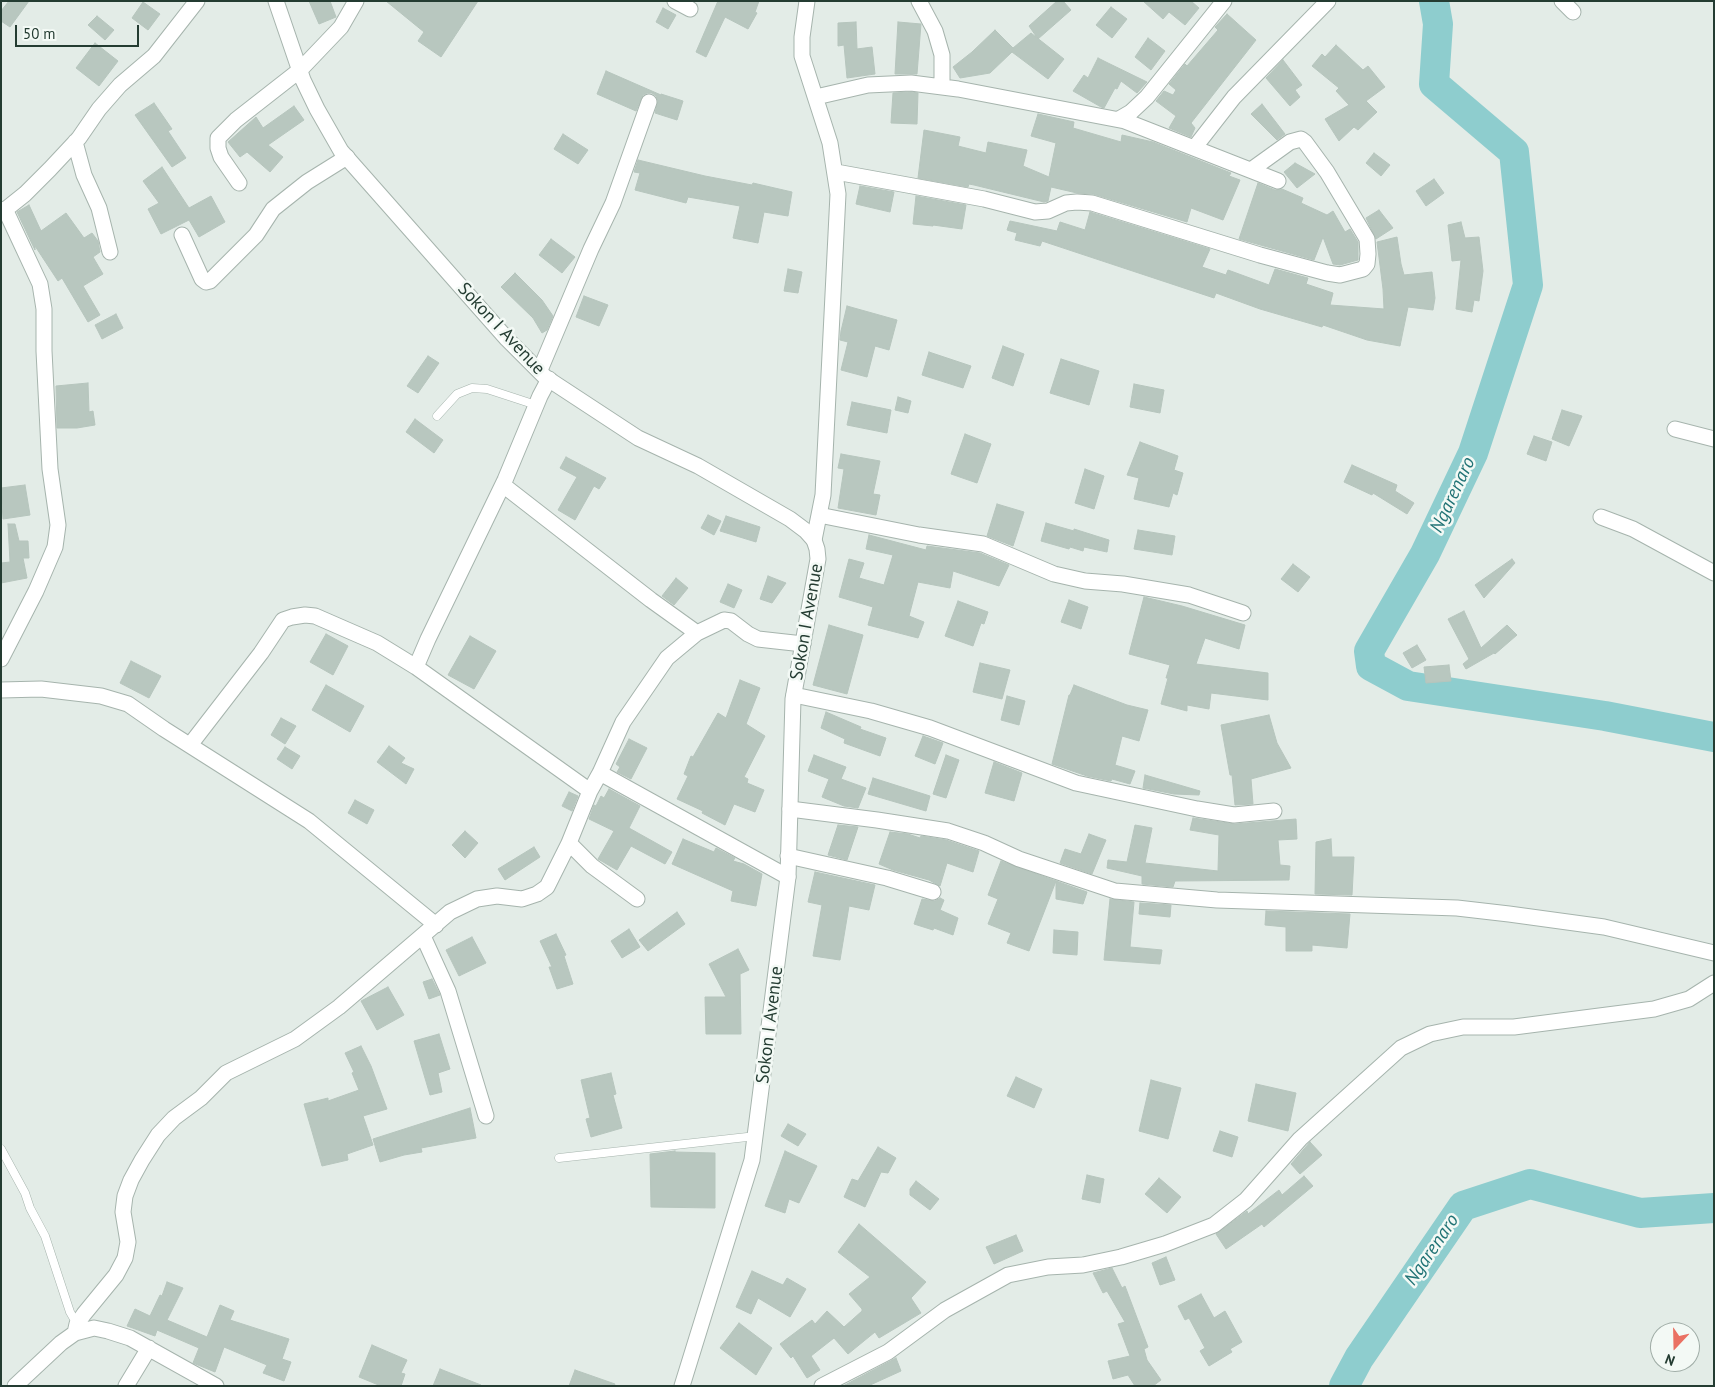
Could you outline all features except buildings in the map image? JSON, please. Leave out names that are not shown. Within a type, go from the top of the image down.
[{"type":"street","points":[[1,659],[36,591],[55,547],[58,525],[50,468],[44,361],[44,309],[40,284],[3,211],[38,182],[75,142],[99,109],[120,85],[154,56],[197,1]]},
{"type":"street","name":"Sokon I Avenue","points":[[276,1],[300,70],[317,110],[341,151],[507,340],[544,375],[638,438],[698,466],[790,519],[806,531],[814,540],[818,560],[794,696],[788,877],[756,1136],[752,1160],[682,1386]]},
{"type":"street","points":[[239,183],[221,157],[218,148],[218,138],[236,120],[300,70],[341,27],[356,1]]},
{"type":"street","points":[[675,1],[690,9]]},
{"type":"street","points":[[807,1],[802,37],[802,56],[830,143],[838,194],[823,495],[814,540]]},
{"type":"street","points":[[919,1],[935,31],[942,55],[942,87]]},
{"type":"street","points":[[1119,119],[1131,112],[1147,97],[1224,1]]},
{"type":"street","points":[[1195,147],[1234,97],[1328,1]]},
{"type":"street","points":[[1562,1],[1573,12]]},
{"type":"street","points":[[816,97],[868,85],[911,83],[958,88],[1119,119],[1195,147],[1278,181]]},
{"type":"street","points":[[416,667],[503,484],[536,405],[544,375],[590,249],[612,203],[649,102]]},
{"type":"street","points":[[836,172],[984,199],[1035,212],[1048,211],[1066,203],[1092,203],[1260,255],[1327,273],[1351,274],[1363,269],[1367,264],[1367,239],[1327,172],[1302,139],[1290,142],[1251,170]]},
{"type":"street","points":[[75,142],[84,175],[100,208],[110,252]]},
{"type":"street","points":[[182,235],[202,279],[204,282],[210,281],[256,235],[273,209],[307,182],[347,157]]},
{"type":"street","points":[[1675,429],[1714,439]]},
{"type":"street","points":[[503,484],[651,600],[697,633]]},
{"type":"street","points":[[819,516],[983,544],[1054,574],[1085,581],[1124,584],[1189,595],[1243,613]]},
{"type":"street","points":[[1600,517],[1633,528],[1714,573]]},
{"type":"street","points":[[190,745],[261,653],[283,620],[305,615],[315,616],[377,643],[416,667],[590,791]]},
{"type":"street","points":[[15,1386],[76,1329],[89,1306],[116,1275],[125,1258],[128,1242],[124,1212],[125,1196],[139,1165],[158,1135],[174,1118],[201,1098],[226,1073],[296,1039],[339,1007],[450,912],[477,899],[497,896],[522,899],[537,894],[547,887],[569,843],[590,791],[623,722],[666,658],[697,633],[724,620],[731,621],[758,639],[803,644]]},
{"type":"street","points":[[1,690],[40,689],[101,696],[128,704],[310,821],[436,925]]},
{"type":"street","points":[[794,696],[871,711],[930,728],[1076,783],[1206,811],[1234,814],[1274,812]]},
{"type":"street","points":[[600,773],[788,877]]},
{"type":"street","points":[[790,809],[948,831],[1115,891],[1217,900],[1457,908],[1604,927],[1714,953]]},
{"type":"street","points":[[569,843],[592,866],[637,899]]},
{"type":"street","points":[[788,856],[887,878],[933,892]]},
{"type":"street","points":[[423,936],[448,991],[486,1116]]},
{"type":"street","points":[[830,1384],[888,1352],[945,1310],[1008,1274],[1048,1267],[1083,1265],[1121,1257],[1165,1244],[1214,1225],[1246,1200],[1300,1139],[1402,1048],[1430,1034],[1463,1026],[1514,1027],[1654,1009],[1690,999],[1714,983]]},
{"type":"street","points":[[76,1329],[94,1328],[130,1338],[216,1386]]},
{"type":"street","points":[[126,1386],[150,1348]]},
{"type":"lane","points":[[437,416],[457,394],[472,388],[487,389],[536,405]]},
{"type":"lane","points":[[560,1158],[756,1136]]},
{"type":"lane","points":[[1,1149],[25,1193],[30,1208],[45,1236],[76,1329]]},
{"type":"waterway","name":"Ngarenaro","points":[[1434,1],[1438,24],[1434,84],[1514,152],[1528,285],[1473,453],[1425,554],[1369,651],[1371,666],[1408,686],[1605,716],[1714,737]]},
{"type":"waterway","name":"Ngarenaro","points":[[1344,1386],[1359,1358],[1463,1206],[1530,1184],[1640,1213],[1714,1208]]}]
